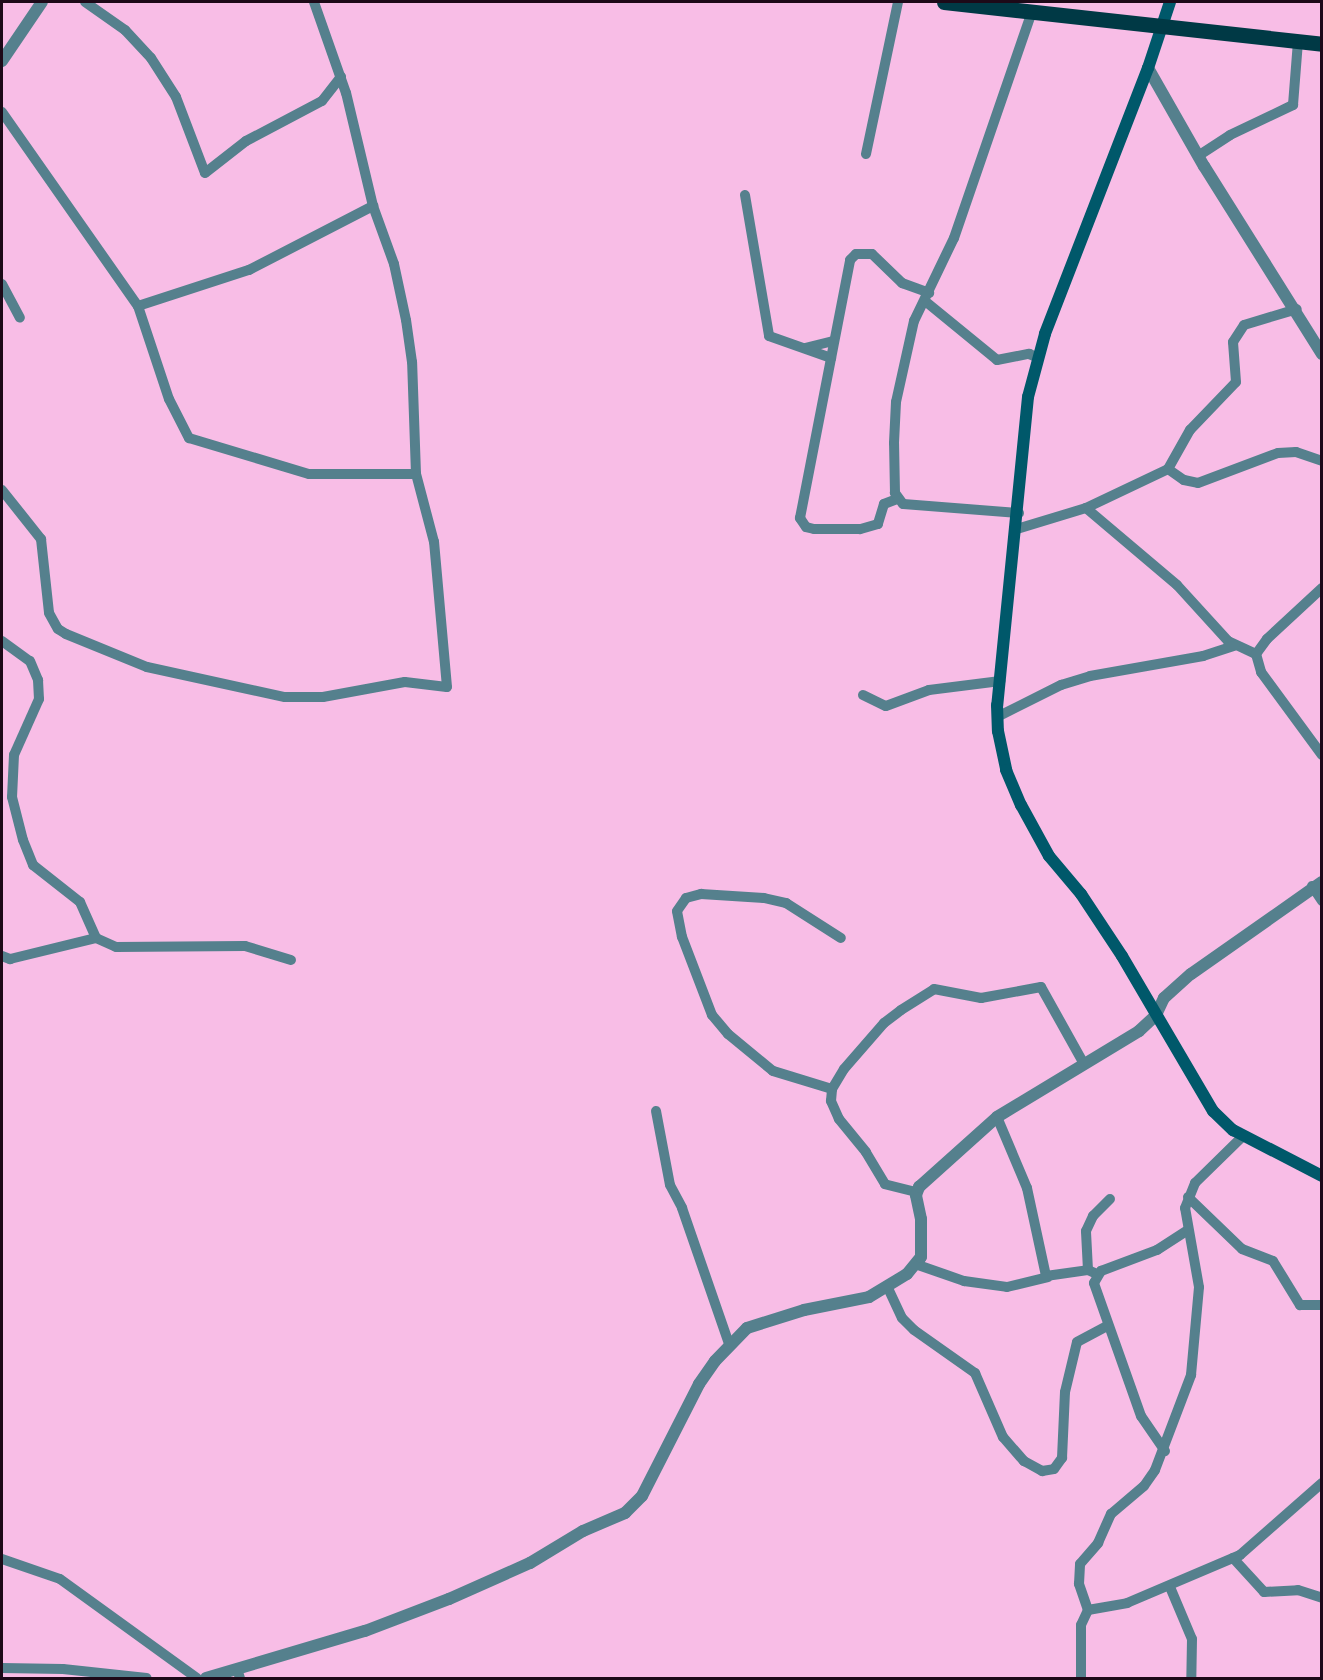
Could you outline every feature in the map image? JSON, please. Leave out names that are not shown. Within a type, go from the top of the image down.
[{"type":"main road","points":[[944,2],[1032,12],[1052,8],[1161,28],[1322,44]]},
{"type":"main road","points":[[1170,2],[1149,68],[1037,357],[1028,397],[1019,513],[997,717],[1006,770],[1021,805],[1050,856],[1087,903],[1206,1102],[1224,1123],[1244,1136],[1322,1176]]},
{"type":"street","points":[[2,61],[42,2]]},
{"type":"street","points":[[86,2],[126,30],[151,58],[176,98],[204,173],[246,141],[322,101],[341,77]]},
{"type":"street","points":[[2,490],[41,539],[48,577],[48,607],[58,629],[147,667],[230,687],[304,699],[405,682],[447,687],[434,542],[416,474],[412,362],[406,320],[394,264],[374,206],[341,77],[314,2]]},
{"type":"street","points":[[866,154],[898,2]]},
{"type":"street","points":[[897,498],[895,409],[914,321],[954,238],[1032,12]]},
{"type":"street","points":[[1198,156],[1230,135],[1293,105],[1298,42]]},
{"type":"street","points":[[1149,68],[1198,156],[1296,309],[1322,354]]},
{"type":"street","points":[[2,112],[138,306],[169,399],[189,438],[196,442],[309,474],[416,474]]},
{"type":"street","points":[[745,195],[769,336],[831,358]]},
{"type":"street","points":[[138,306],[249,270],[374,206]]},
{"type":"street","points":[[897,498],[886,502],[880,522],[871,526],[850,530],[814,529],[802,523],[800,511],[850,260],[856,254],[877,256],[902,283],[927,297],[997,360],[1029,354],[1037,357]]},
{"type":"street","points":[[2,284],[20,318]]},
{"type":"street","points":[[1017,529],[1086,508],[1168,470],[1190,430],[1236,382],[1233,342],[1244,325],[1296,309]]},
{"type":"street","points":[[804,348],[834,341]]},
{"type":"street","points":[[1168,470],[1184,480],[1198,483],[1278,453],[1296,452],[1322,461]]},
{"type":"street","points":[[897,498],[908,506],[1019,513]]},
{"type":"street","points":[[1086,508],[1177,585],[1234,646],[1256,654]]},
{"type":"street","points":[[1322,588],[1259,646],[1256,654],[1261,672],[1322,755]]},
{"type":"street","points":[[2,641],[30,661],[38,680],[39,699],[14,755],[12,797],[20,831],[33,865],[48,881],[73,894],[96,938]]},
{"type":"street","points":[[997,717],[1061,685],[1090,676],[1203,656],[1234,646]]},
{"type":"street","points":[[863,695],[886,706],[929,690],[1000,681]]},
{"type":"street","points":[[916,1192],[997,1117],[1139,1031],[1156,1015],[1164,998],[1191,974],[1317,884],[1322,901]]},
{"type":"street","points":[[832,1089],[773,1071],[728,1034],[712,1015],[681,937],[677,911],[686,898],[701,894],[764,898],[786,903],[841,938]]},
{"type":"street","points":[[2,956],[10,959],[96,938],[116,947],[245,946],[291,960]]},
{"type":"street","points":[[916,1192],[885,1184],[867,1152],[839,1119],[831,1101],[832,1089],[884,1023],[921,995],[943,988],[981,998],[1041,987],[1084,1065]]},
{"type":"street","points":[[656,1111],[670,1185],[682,1208],[729,1344]]},
{"type":"street","points":[[997,1117],[1027,1188],[1048,1277]]},
{"type":"street","points":[[1082,1678],[1081,1625],[1088,1610],[1079,1584],[1080,1564],[1098,1543],[1111,1514],[1144,1486],[1165,1450],[1191,1375],[1200,1308],[1198,1274],[1183,1215],[1188,1197],[1202,1174],[1244,1136]]},
{"type":"street","points":[[916,1192],[921,1218],[918,1265]]},
{"type":"street","points":[[1188,1197],[1242,1249],[1273,1261],[1300,1305],[1322,1305]]},
{"type":"street","points":[[1110,1199],[1093,1216],[1086,1231],[1096,1297],[1141,1416],[1165,1450]]},
{"type":"street","points":[[918,1265],[964,1281],[1007,1287],[1048,1277],[1093,1272],[1156,1250],[1186,1231]]},
{"type":"street","points":[[206,1678],[238,1674],[364,1631],[530,1563],[625,1513],[642,1496],[699,1384],[729,1344],[747,1328],[771,1319],[869,1297],[918,1265]]},
{"type":"street","points":[[887,1286],[902,1318],[914,1330],[975,1373],[1003,1437],[1024,1461],[1042,1471],[1054,1469],[1062,1458],[1065,1392],[1077,1342],[1107,1326]]},
{"type":"street","points":[[1088,1610],[1127,1603],[1170,1587],[1233,1558],[1322,1483]]},
{"type":"street","points":[[1233,1558],[1264,1592],[1298,1590],[1322,1598]]},
{"type":"street","points":[[2,1560],[60,1579],[197,1678]]},
{"type":"street","points":[[1170,1587],[1192,1639],[1191,1678]]},
{"type":"street","points":[[2,1668],[63,1668],[147,1678]]}]
